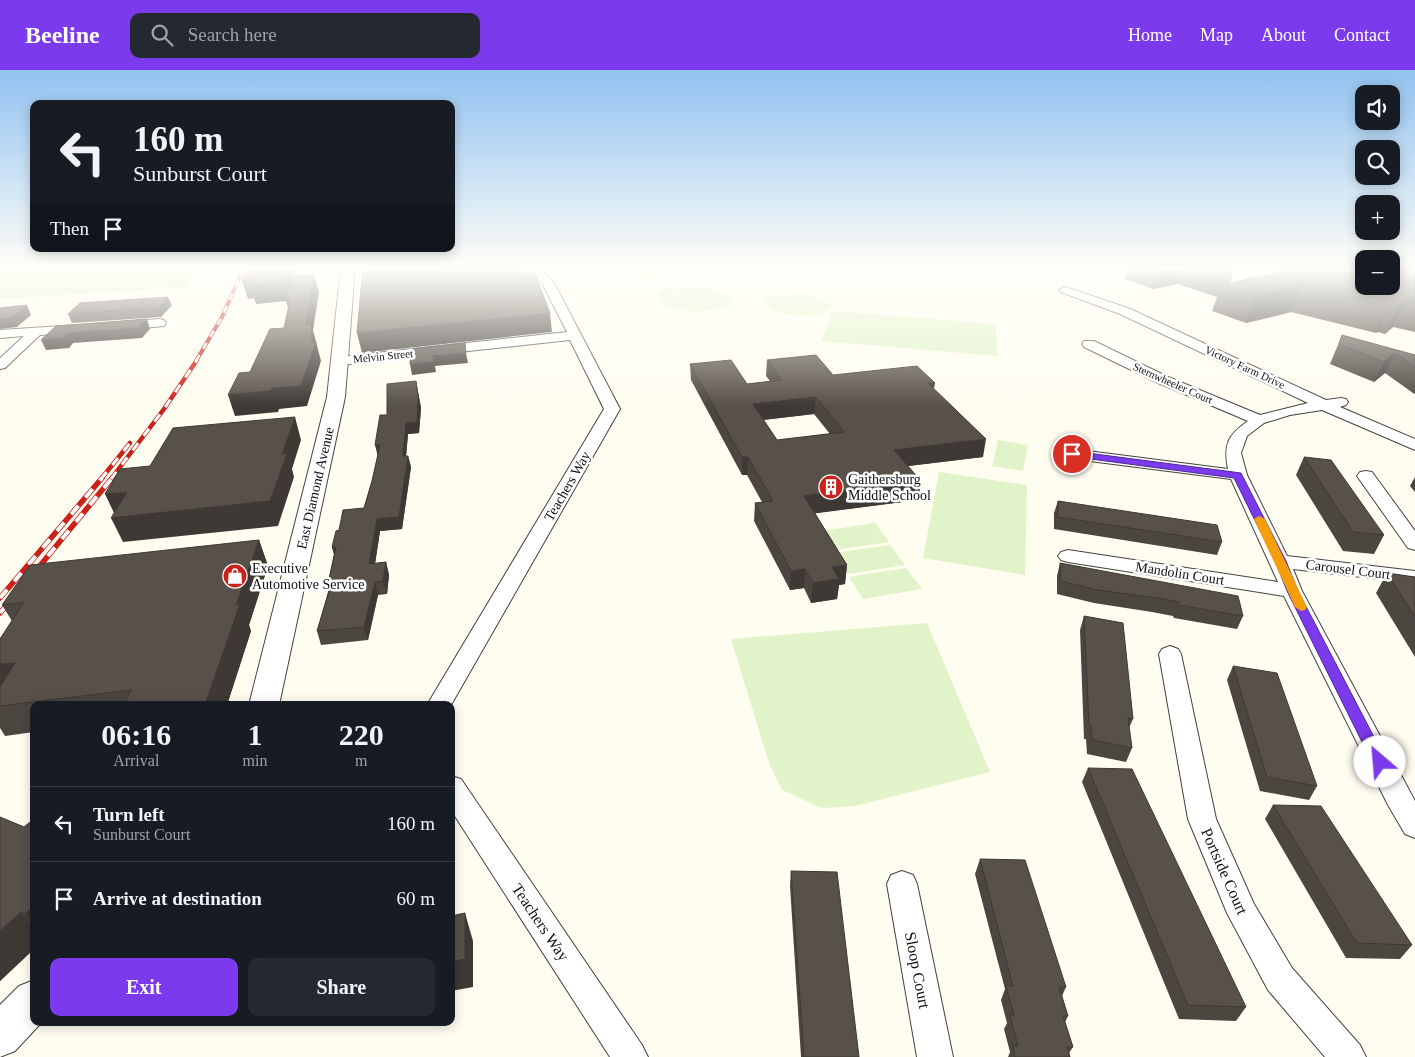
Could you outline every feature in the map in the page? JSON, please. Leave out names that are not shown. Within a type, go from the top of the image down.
[{"type":"street","name":"East Diamond Avenue","points":[[265,701],[336,397],[344,313]]},
{"type":"street","name":"Teachers Way","points":[[441,701],[612,409],[564,313]]},
{"type":"street","name":"Victory Farm Drive","points":[[1128,313],[1324,405],[1415,445]]},
{"type":"street","name":"Victory Farm Drive","points":[[1145,313],[1415,434]]},
{"type":"street","points":[[106,327],[160,323]]},
{"type":"street","points":[[0,334],[87,328]]},
{"type":"street","points":[[0,365],[36,332]]},
{"type":"street","name":"Melvin Street","points":[[340,361],[576,335]]},
{"type":"street","name":"Sternwheeler Court","points":[[1088,344],[1161,379],[1259,420]]},
{"type":"street","points":[[1341,402],[1288,411],[1259,420],[1240,434],[1233,453],[1238,476],[1280,561],[1292,591],[1406,799],[1415,826]]},
{"type":"street","points":[[1072,454],[1238,476]]},
{"type":"street","points":[[1366,476],[1415,544]]},
{"type":"street","name":"Mandolin Court","points":[[1068,556],[1292,591]]},
{"type":"street","name":"Carousel Court","points":[[1280,561],[1415,577]]},
{"type":"street","name":"Portside Court","points":[[1170,654],[1202,819],[1242,913],[1280,979],[1348,1057]]},
{"type":"street","name":"Teachers Way","points":[[455,793],[630,1057]]},
{"type":"street","name":"Sloop Court","points":[[902,884],[935,1057]]},
{"type":"street","points":[[0,1036],[30,1006]]},
{"type":"green space","points":[[783,313],[822,313],[809,316]]},
{"type":"green space","points":[[832,313],[859,313],[996,324],[997,356],[821,341]]},
{"type":"green space","points":[[998,440],[1028,445],[1023,471],[992,466]]},
{"type":"green space","points":[[939,472],[1027,485],[1025,575],[923,558]]},
{"type":"green space","points":[[875,523],[889,542],[834,550],[822,531]]},
{"type":"green space","points":[[890,545],[905,565],[848,574],[834,553]]},
{"type":"green space","points":[[906,568],[922,589],[863,599],[849,577]]},
{"type":"green space","points":[[927,623],[990,772],[855,806],[822,808],[782,790],[769,763],[731,639]]},
{"type":"building","points":[[0,313],[18,313],[12,318],[0,319]]},
{"type":"building","points":[[287,313],[308,313],[306,325],[311,324],[312,342],[316,342],[301,386],[272,388],[271,391],[228,395],[239,373],[250,372],[270,329],[284,328]]},
{"type":"building","points":[[359,313],[549,313],[357,333]]},
{"type":"building","points":[[147,319],[138,328],[69,333],[64,338],[41,340],[56,326]]},
{"type":"building","points":[[1342,335],[1415,355],[1415,367],[1395,353],[1384,362],[1339,344]]},
{"type":"building","points":[[465,343],[466,353],[433,356],[434,362],[410,364],[411,349]]},
{"type":"building","name":"Gaithersburg Middle School","points":[[816,355],[833,375],[917,366],[935,383],[928,383],[986,439],[894,450],[921,481],[804,496],[847,565],[832,567],[839,579],[813,583],[805,569],[791,571],[755,503],[773,501],[748,457],[742,457],[690,364],[731,360],[747,384],[782,380],[767,360]],"holes":[[[816,397],[844,432],[777,440],[753,404]]]},
{"type":"building","points":[[416,381],[418,397],[417,422],[406,423],[403,456],[408,456],[399,517],[377,519],[369,564],[386,562],[383,581],[375,582],[364,627],[317,631],[330,588],[327,588],[336,547],[332,547],[336,531],[339,530],[343,510],[364,508],[372,481],[380,445],[375,445],[380,415],[387,415],[387,384]]},
{"type":"building","points":[[295,417],[282,454],[287,454],[270,501],[111,518],[127,492],[105,494],[120,469],[150,466],[173,428]]},
{"type":"building","points":[[1304,457],[1331,460],[1384,535],[1353,532]]},
{"type":"building","points":[[1058,501],[1217,525],[1222,542],[1058,517]]},
{"type":"building","points":[[259,540],[236,605],[240,604],[206,701],[126,701],[131,690],[0,706],[0,687],[15,663],[0,664],[0,639],[24,602],[2,605],[30,565]]},
{"type":"building","points":[[1060,563],[1238,596],[1243,616],[1179,605],[1179,602],[1157,598],[1098,590],[1061,581]]},
{"type":"building","points":[[1387,573],[1415,577],[1415,617]]},
{"type":"building","points":[[1084,616],[1123,623],[1133,719],[1128,718],[1132,748],[1092,740],[1091,725],[1089,725]]},
{"type":"building","points":[[1233,666],[1277,673],[1317,786],[1267,777]]},
{"type":"building","points":[[1088,768],[1132,769],[1246,1007],[1188,1005]]},
{"type":"building","points":[[1273,805],[1321,806],[1412,945],[1357,943]]},
{"type":"building","points":[[0,817],[24,827],[30,822],[30,910],[25,914],[21,912],[0,931]]},
{"type":"building","points":[[980,859],[1025,860],[1066,987],[1059,987],[1068,1016],[1063,1016],[1073,1047],[1067,1047],[1070,1057],[1015,1057],[1013,1045],[1018,1046],[1010,1015],[1014,1015],[1006,986],[1013,986]]},
{"type":"building","points":[[791,871],[837,872],[859,1057],[804,1057]]},
{"type":"building","points":[[465,913],[465,959],[455,961],[455,915]]},
{"type":"railway","points":[[196,361],[224,313]]},
{"type":"railway","points":[[111,479],[164,409],[197,360]]},
{"type":"railway","points":[[101,479],[130,443]]},
{"type":"railway","points":[[0,598],[102,478]]},
{"type":"railway","points":[[34,573],[112,478]]},
{"type":"railway","points":[[0,613],[13,598]]},
{"type":"slow traffic","points":[[1259,519],[1301,607]]},
{"type":"place","name":"Gaithersburg Middle School","points":[[831,487]]},
{"type":"place","name":"Executive Automotive Service","points":[[235,576]]},
{"type":"route","points":[[1072,454],[1238,476],[1280,561],[1292,591],[1380,762]]}]
